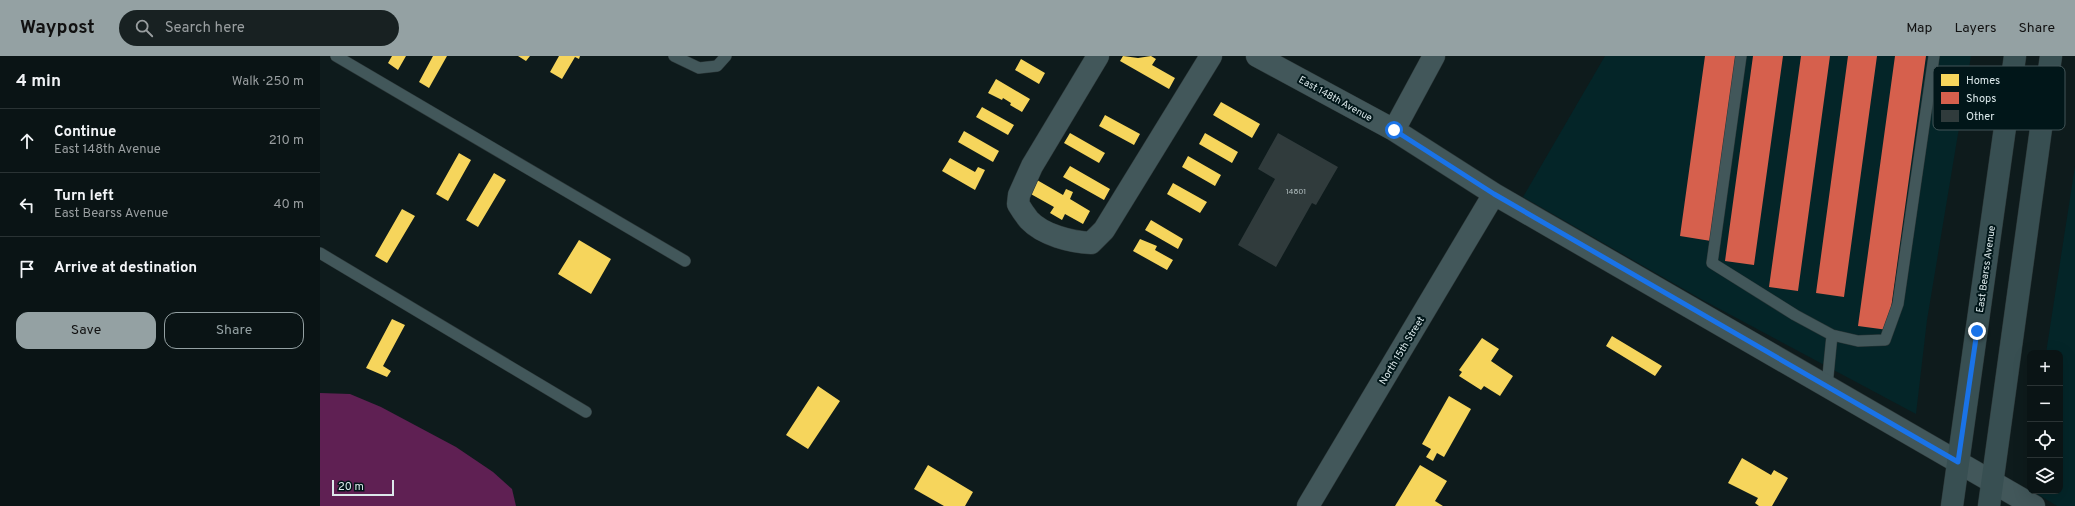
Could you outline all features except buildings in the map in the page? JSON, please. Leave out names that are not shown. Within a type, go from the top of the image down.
[{"type":"main road","name":"East Bearss Avenue","points":[[2014,66],[2015,56]]},
{"type":"main road","points":[[2050,66],[2051,56]]},
{"type":"main road","name":"East Bearss Avenue","points":[[1952,506],[2005,130]]},
{"type":"main road","points":[[1989,506],[2041,130]]},
{"type":"street","points":[[1098,56],[1032,166],[1019,195],[1018,204],[1030,221],[1048,232],[1076,242],[1091,243],[1104,230],[1211,56]]},
{"type":"street","name":"East 148th Avenue","points":[[1257,56],[1394,130],[1494,194],[2034,506]]},
{"type":"street","points":[[1394,130],[1434,56]]},
{"type":"street","name":"North 15th Street","points":[[1308,506],[1494,194]]},
{"type":"lane","points":[[336,56],[685,261]]},
{"type":"lane","points":[[674,56],[699,68],[717,66],[726,56]]},
{"type":"lane","points":[[1740,56],[1712,264],[1795,315],[1832,335],[1858,340],[1885,340],[1898,304],[1934,56]]},
{"type":"lane","points":[[320,253],[586,412]]},
{"type":"lane","points":[[1827,386],[1832,335]]},
{"type":"shaded area","points":[[1605,56],[1971,56],[1969,66],[1933,66],[1933,130],[1959,130],[1927,320],[1916,414],[1701,299],[1523,197]]},
{"type":"shaded area","points":[[2075,166],[2075,506],[2057,506],[2037,494],[2063,494],[2063,350],[2046,350]]},
{"type":"shaded area","points":[[320,393],[350,394],[381,407],[456,447],[493,472],[512,489],[516,506],[320,506]]},
{"type":"route","points":[[1394,130],[1494,194],[1958,462],[1977,331]]}]
